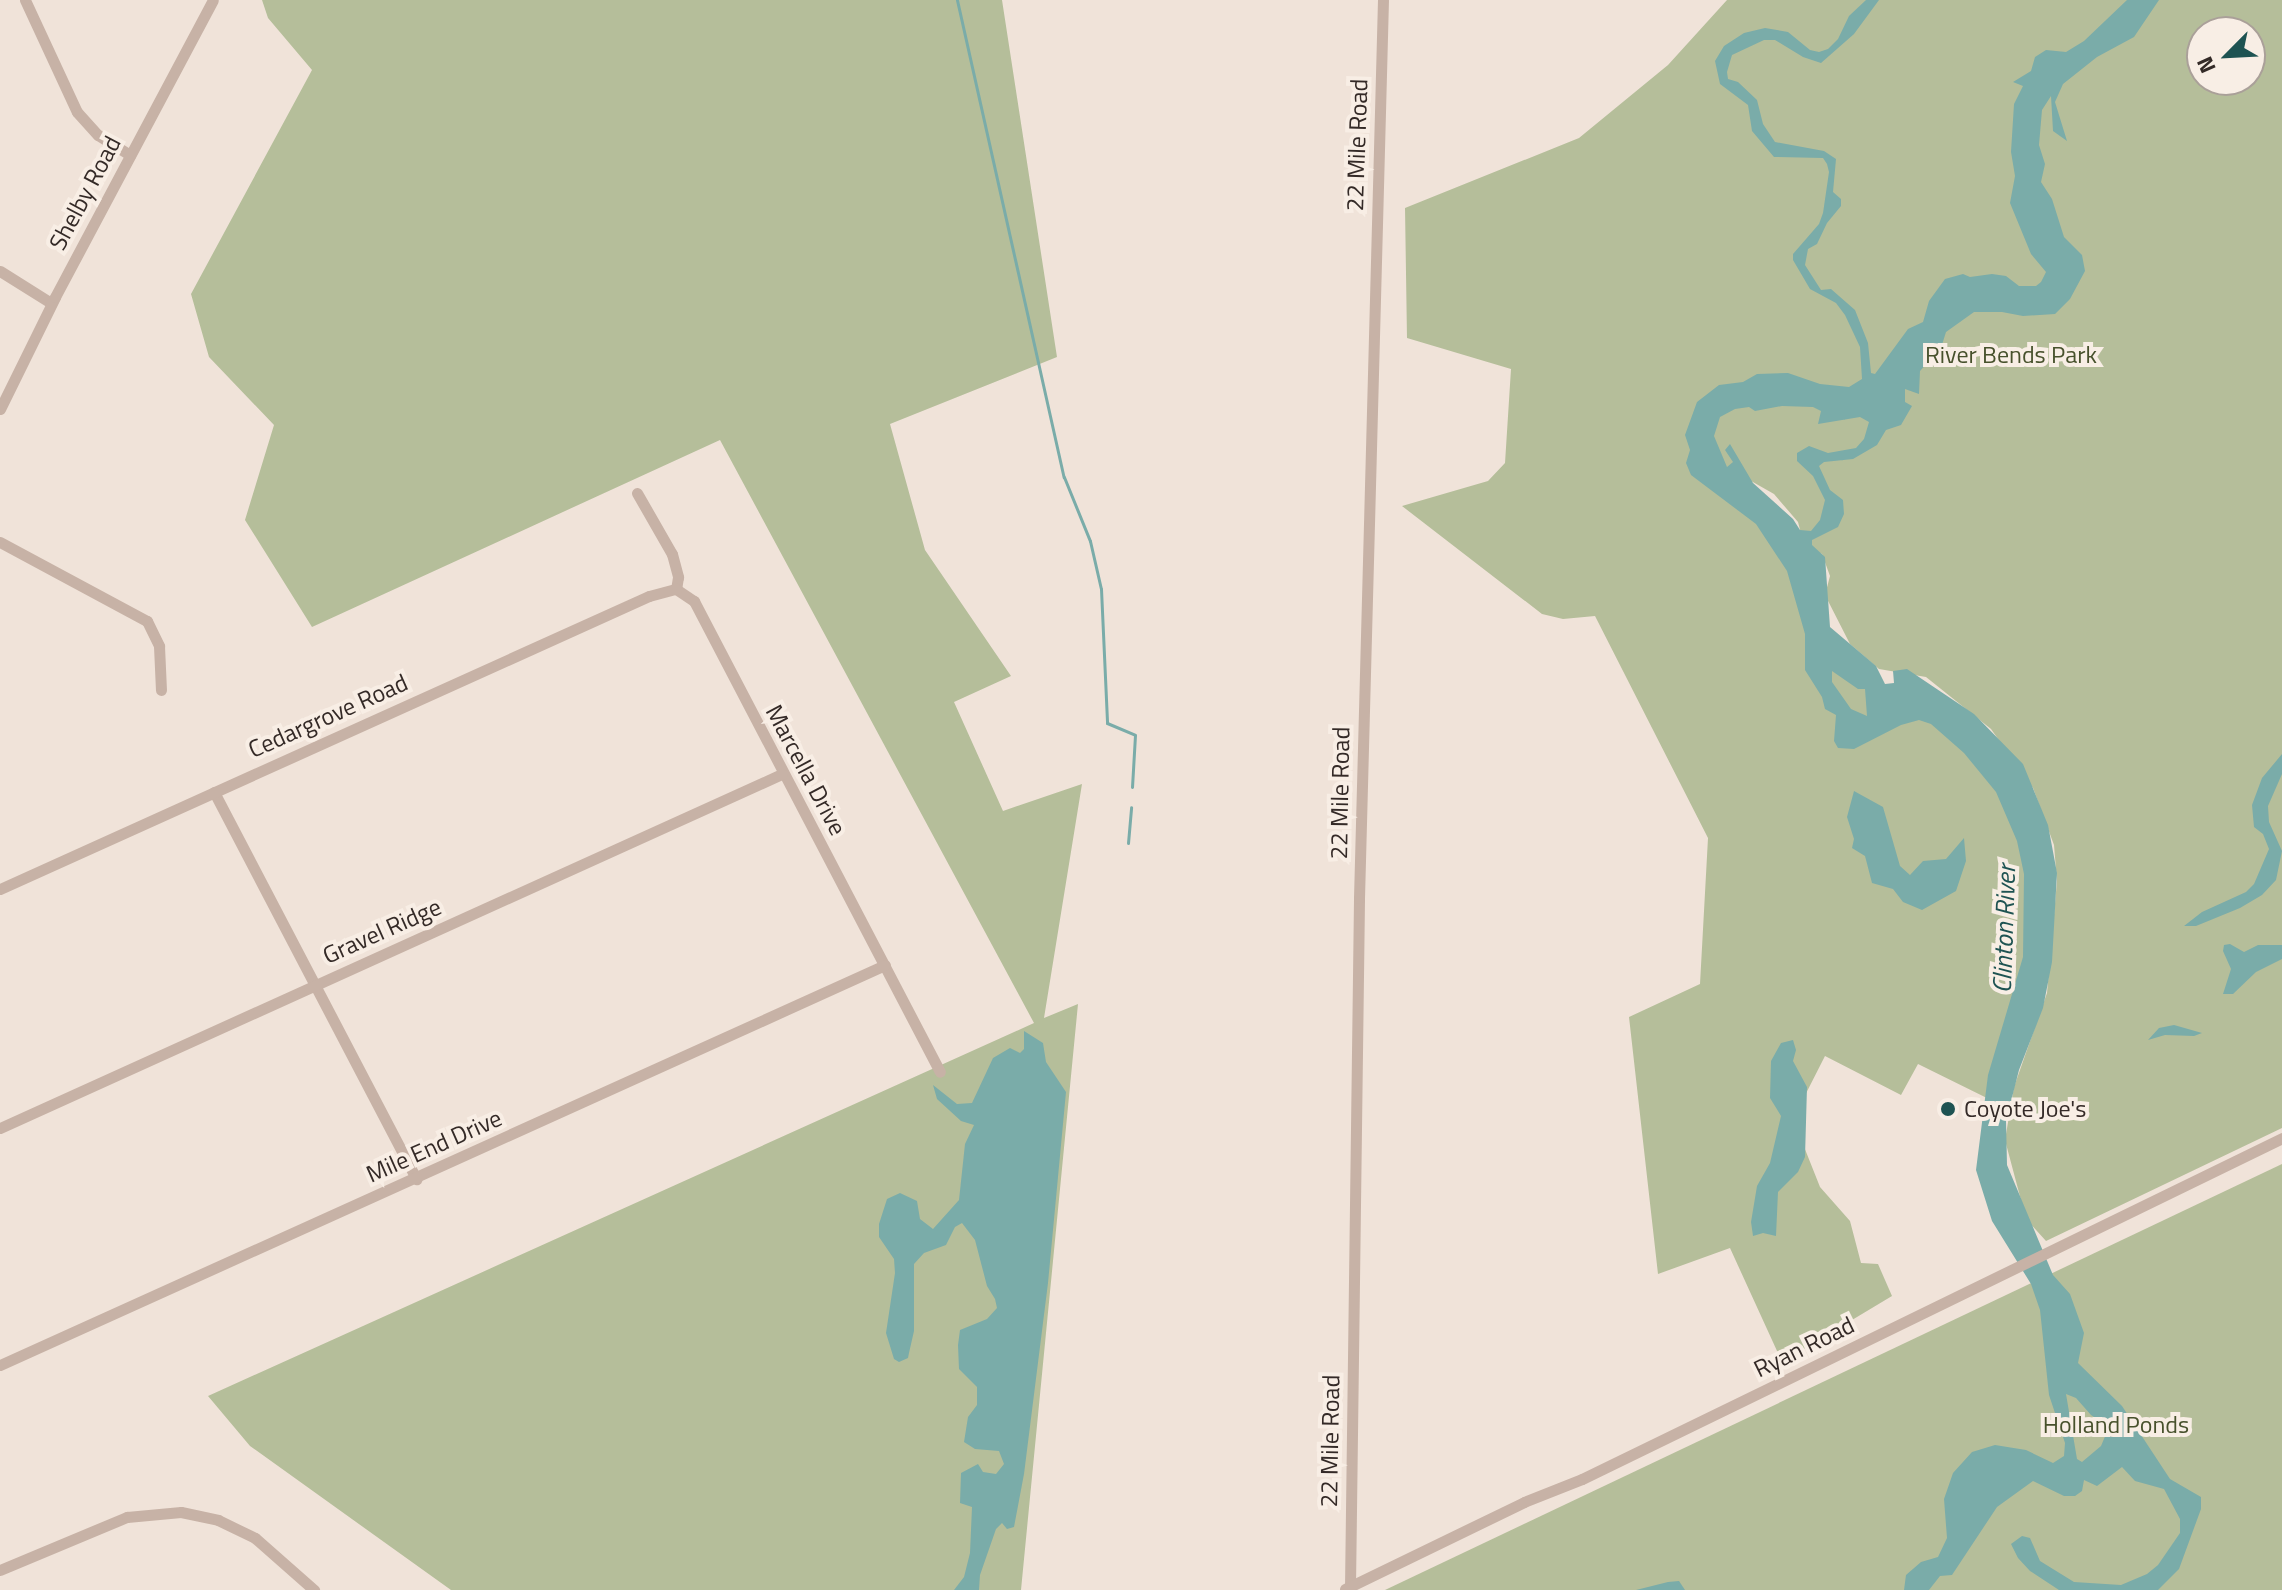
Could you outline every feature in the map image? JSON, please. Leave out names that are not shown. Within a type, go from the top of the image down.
[{"type":"street","points":[[25,0],[77,112],[98,135],[130,155]]},
{"type":"street","name":"Shelby Road","points":[[0,409],[51,303],[213,0]]},
{"type":"street","name":"22 Mile Road","points":[[1346,1588],[1359,898],[1383,0]]},
{"type":"street","points":[[0,271],[51,303]]},
{"type":"street","points":[[637,493],[672,554],[678,577],[676,589]]},
{"type":"street","points":[[0,542],[147,621],[159,646],[161,690]]},
{"type":"street","name":"Marcella Drive","points":[[676,589],[694,601],[940,1072]]},
{"type":"street","name":"Cedargrove Road","points":[[0,889],[649,596],[676,589]]},
{"type":"street","name":"Gravel Ridge","points":[[0,1128],[782,774]]},
{"type":"street","points":[[214,792],[317,984],[416,1179]]},
{"type":"street","name":"Mile End Drive","points":[[0,1365],[885,965]]},
{"type":"street","name":"Ryan Road","points":[[1346,1588],[1982,1285],[2282,1138]]},
{"type":"street","points":[[0,1570],[127,1517],[181,1512],[218,1520],[242,1530],[269,1549],[309,1589]]},
{"type":"green space","points":[[262,0],[1002,0],[1057,357],[890,424],[925,550],[1011,676],[954,702],[1003,811],[1082,784],[1044,1018],[1078,1004],[1021,1590],[451,1590],[250,1446],[208,1396],[1034,1023],[720,440],[312,627],[245,520],[274,425],[209,357],[191,294],[312,70],[268,18]]},
{"type":"green space","name":"River Bends Park","points":[[1727,0],[2282,0],[2282,1128],[2046,1241],[2026,1219],[2005,1140],[2014,1087],[2047,993],[2057,881],[2054,845],[2033,788],[1991,729],[1926,677],[1879,669],[1850,644],[1825,595],[1830,576],[1822,554],[1805,547],[1838,656],[1974,740],[2035,833],[2037,961],[1997,1103],[1918,1064],[1901,1095],[1825,1056],[1793,1119],[1820,1187],[1850,1221],[1861,1263],[1878,1264],[1892,1296],[1782,1362],[1730,1248],[1658,1274],[1629,1017],[1700,984],[1708,838],[1595,616],[1563,619],[1542,614],[1402,506],[1488,481],[1505,463],[1511,369],[1407,338],[1405,208],[1579,138],[1668,65]],"holes":[[[1714,460],[1774,494],[1798,522],[1804,545]]]},
{"type":"green space","name":"Holland Ponds","points":[[2282,1164],[2282,1590],[1385,1590]]},
{"type":"water","points":[[1866,0],[1879,0],[1854,34],[1821,63],[1803,57],[1775,40],[1764,40],[1732,55],[1727,72],[1728,79],[1738,82],[1757,100],[1763,124],[1775,142],[1824,151],[1836,159],[1833,192],[1841,199],[1841,206],[1827,223],[1817,244],[1808,249],[1805,265],[1821,290],[1831,289],[1855,310],[1868,343],[1871,373],[1875,374],[1908,329],[1923,322],[1929,301],[1945,279],[1963,274],[1970,277],[1992,274],[2006,276],[2019,286],[2036,286],[2041,282],[2046,272],[2031,254],[2010,203],[2015,176],[2011,152],[2014,104],[2023,86],[2013,82],[2031,71],[2035,57],[2046,50],[2066,52],[2084,41],[2127,0],[2159,0],[2134,37],[2097,57],[2063,84],[2055,102],[2067,141],[2053,131],[2051,96],[2042,110],[2039,145],[2045,164],[2041,182],[2052,199],[2064,237],[2082,255],[2085,271],[2070,299],[2055,314],[2023,316],[1974,312],[1946,332],[1941,348],[1920,371],[1919,394],[1905,389],[1905,402],[1912,406],[1901,425],[1886,430],[1877,445],[1853,459],[1824,462],[1819,466],[1830,490],[1843,500],[1844,514],[1838,527],[1812,540],[1812,545],[1825,557],[1830,627],[1876,666],[1885,684],[1894,683],[1893,671],[1907,669],[1974,714],[2023,764],[2048,825],[2057,873],[2052,962],[2043,1008],[2019,1070],[2006,1121],[2007,1165],[2053,1275],[2070,1294],[2084,1333],[2078,1363],[2122,1406],[2170,1479],[2201,1497],[2201,1509],[2179,1569],[2158,1590],[2059,1590],[2030,1571],[2011,1544],[2022,1536],[2030,1538],[2040,1561],[2074,1582],[2121,1585],[2147,1574],[2158,1565],[2180,1533],[2180,1519],[2164,1489],[2135,1481],[2122,1467],[2097,1486],[2084,1480],[2082,1491],[2075,1496],[2064,1496],[2033,1481],[1997,1507],[1952,1575],[1940,1576],[1929,1590],[1904,1590],[1906,1575],[1921,1562],[1938,1557],[1947,1538],[1944,1499],[1953,1473],[1972,1452],[1995,1445],[2026,1450],[2053,1463],[2064,1456],[2065,1443],[2049,1395],[2040,1310],[2031,1284],[1992,1221],[1976,1170],[1988,1075],[2023,957],[2024,874],[2017,841],[1996,792],[1964,753],[1931,724],[1919,720],[1901,725],[1854,749],[1838,748],[1834,741],[1836,715],[1825,709],[1822,697],[1805,670],[1805,634],[1787,571],[1756,524],[1691,475],[1686,463],[1690,450],[1685,435],[1697,402],[1719,385],[1743,382],[1757,374],[1788,373],[1820,384],[1849,387],[1862,379],[1860,347],[1845,315],[1836,303],[1810,289],[1793,260],[1793,254],[1819,224],[1823,213],[1829,172],[1827,164],[1823,158],[1774,157],[1752,131],[1748,105],[1720,84],[1715,61],[1724,46],[1744,33],[1765,28],[1788,32],[1810,50],[1819,52],[1828,49],[1838,39],[1849,16]],"holes":[[[1782,406],[1813,407],[1821,411],[1818,424],[1860,417],[1869,422],[1864,439],[1856,448],[1828,453],[1809,446],[1797,453],[1797,461],[1813,476],[1825,500],[1820,520],[1811,531],[1800,530],[1793,519],[1753,483],[1730,444],[1725,450],[1733,462],[1727,467],[1714,436],[1720,417],[1735,409],[1749,407],[1755,411]],[[1832,671],[1858,689],[1865,689],[1867,716],[1851,709],[1832,682]],[[2066,1394],[2076,1398],[2091,1415],[2109,1427],[2101,1446],[2082,1462],[2077,1459]]]},
{"type":"water","points":[[2282,754],[2282,774],[2268,806],[2269,822],[2282,851],[2276,880],[2262,895],[2240,908],[2196,926],[2184,926],[2202,912],[2246,892],[2254,884],[2269,849],[2263,834],[2254,827],[2252,805],[2262,778]]},
{"type":"water","points":[[1854,791],[1883,807],[1900,866],[1910,875],[1923,861],[1946,859],[1964,838],[1966,861],[1956,891],[1922,910],[1903,902],[1893,889],[1872,883],[1865,856],[1852,848],[1854,839],[1847,817]]},
{"type":"water","points":[[2230,944],[2244,952],[2258,945],[2282,945],[2282,959],[2256,972],[2233,994],[2223,994],[2231,969],[2223,951],[2224,945]]},
{"type":"water","points":[[2174,1025],[2202,1033],[2194,1036],[2165,1035],[2148,1040],[2159,1028]]},
{"type":"water","points":[[1024,1031],[1043,1043],[1046,1062],[1066,1092],[1048,1283],[1024,1474],[1014,1527],[1007,1529],[1002,1523],[996,1529],[980,1575],[979,1590],[954,1590],[964,1577],[970,1553],[972,1507],[960,1503],[961,1473],[978,1464],[983,1472],[996,1474],[1004,1464],[999,1451],[975,1449],[964,1442],[968,1417],[977,1405],[977,1387],[959,1369],[960,1330],[987,1319],[997,1308],[987,1286],[975,1240],[962,1223],[955,1227],[946,1245],[924,1253],[914,1264],[914,1331],[908,1358],[899,1362],[894,1359],[886,1333],[895,1273],[894,1259],[879,1237],[879,1224],[887,1199],[900,1193],[917,1201],[920,1219],[933,1229],[959,1200],[965,1144],[974,1125],[961,1121],[937,1099],[933,1085],[957,1104],[972,1103],[993,1058],[1010,1048],[1020,1053],[1024,1049]]},
{"type":"water","points":[[1793,1040],[1796,1050],[1793,1061],[1807,1087],[1805,1157],[1798,1172],[1778,1192],[1776,1236],[1763,1233],[1753,1236],[1751,1222],[1757,1186],[1770,1163],[1781,1116],[1770,1098],[1771,1061],[1781,1043]]},
{"type":"water","points":[[1679,1581],[1685,1590],[1636,1590],[1668,1582]]},
{"type":"waterway","points":[[957,0],[1064,477],[1090,541],[1101,589],[1107,723],[1135,735],[1132,787]]},
{"type":"waterway","points":[[1128,843],[1131,807]]},
{"type":"place","name":"Coyote Joe's","points":[[1948,1109]]},
{"type":"water label","name":"Clinton River","points":[[2004,929]]}]
